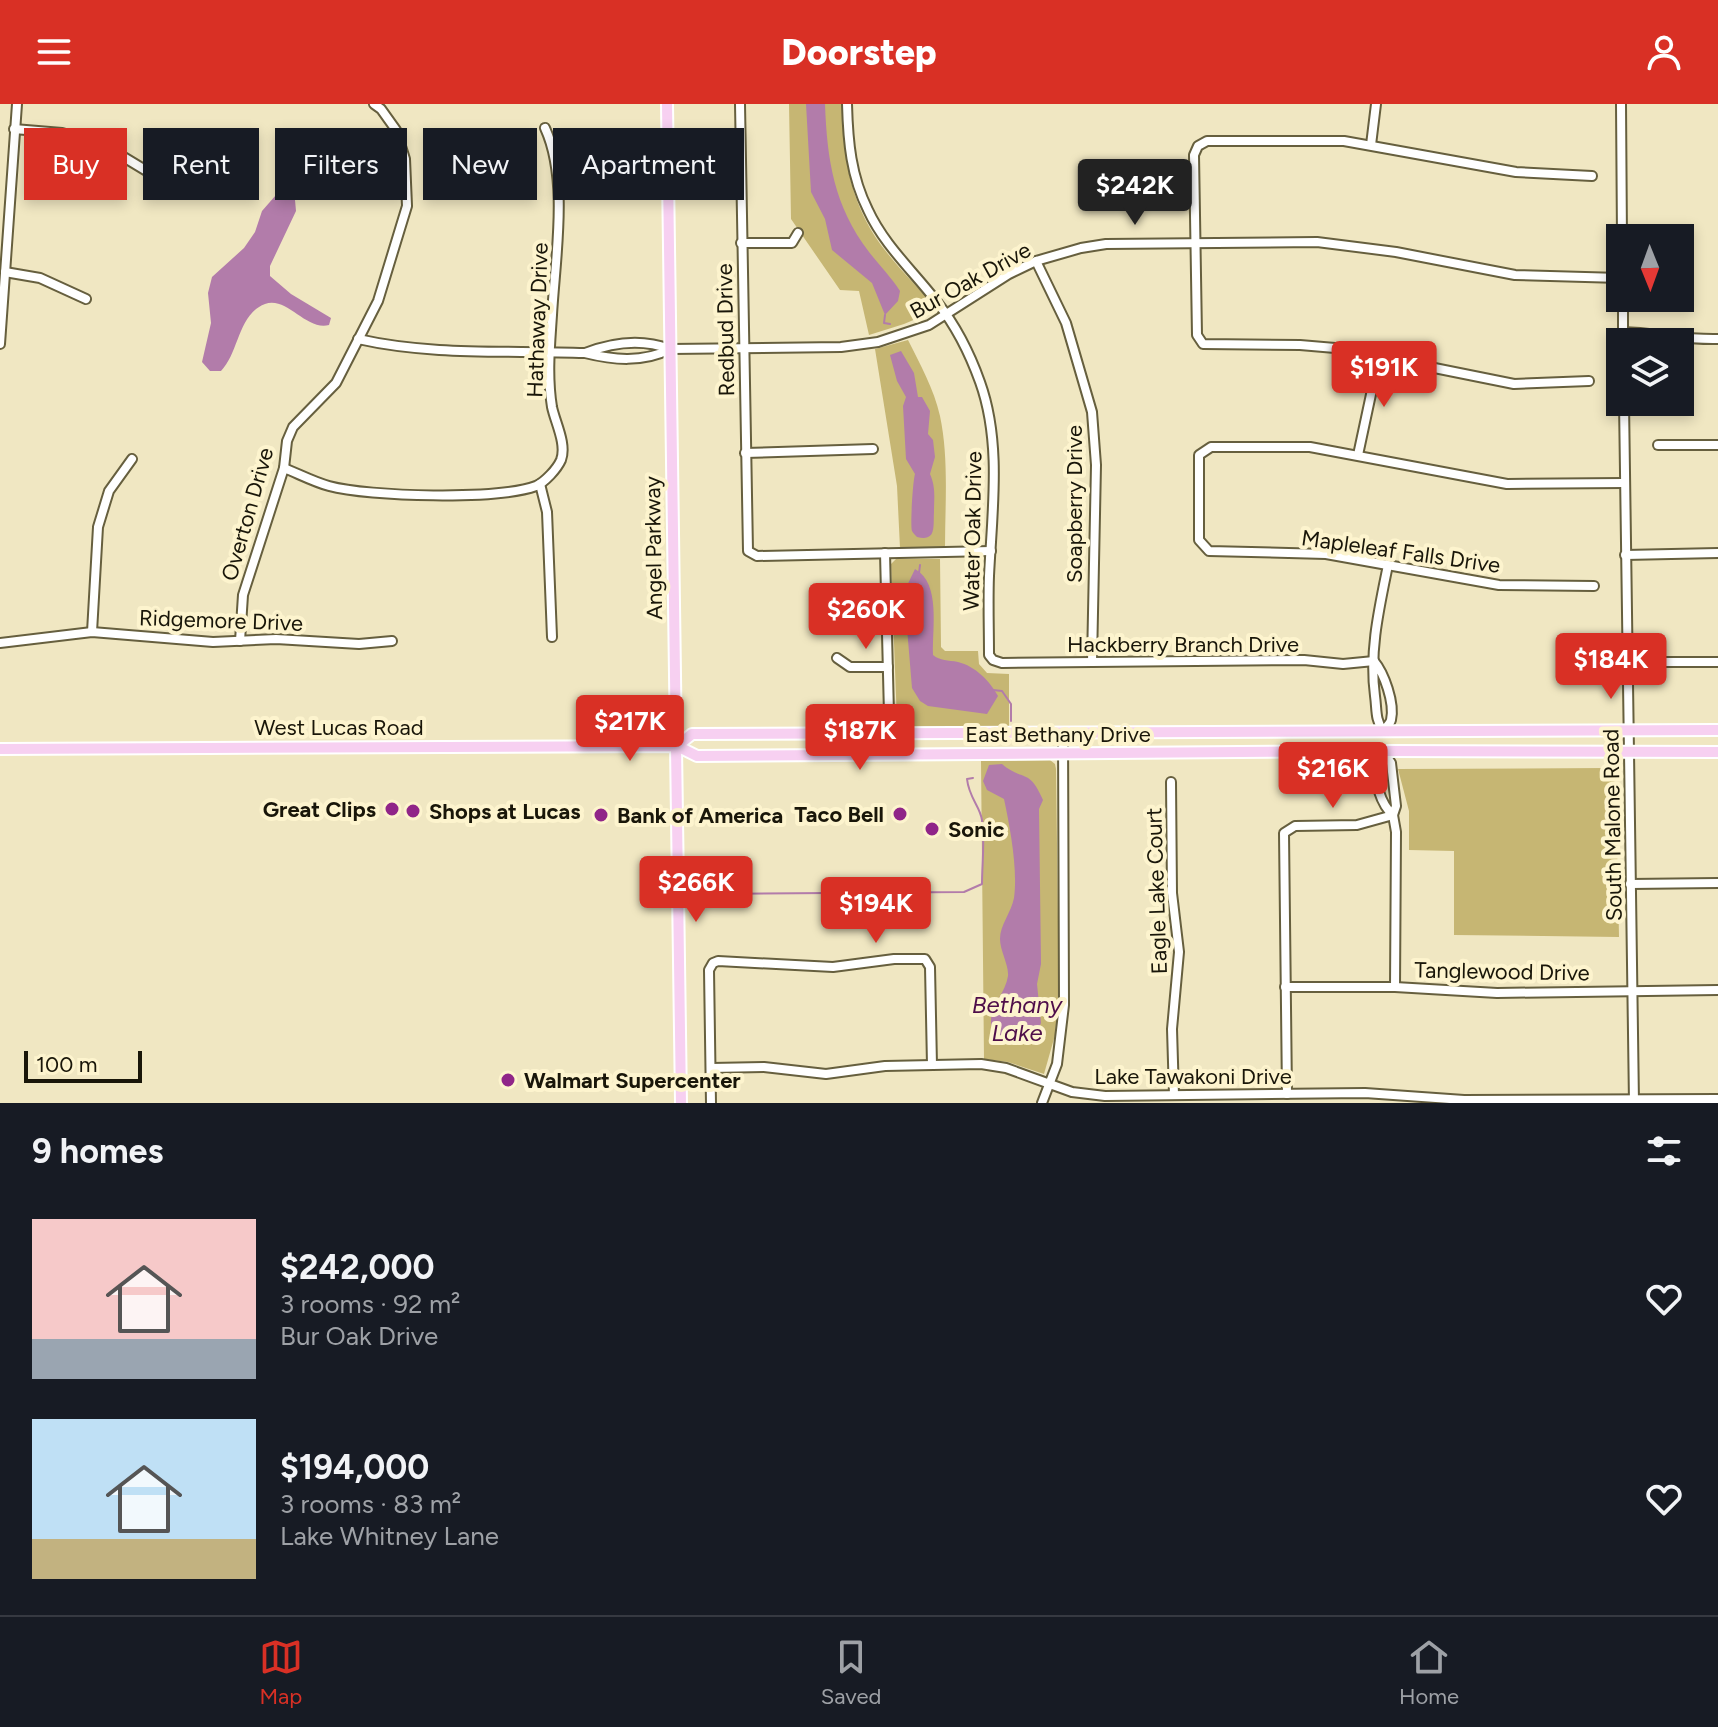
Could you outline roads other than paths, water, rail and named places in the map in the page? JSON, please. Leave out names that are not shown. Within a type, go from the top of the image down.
[{"type":"main road","name":"Angel Parkway","points":[[667,104],[681,1103]]},
{"type":"main road","name":"East Bethany Drive","points":[[1718,730],[692,734],[677,746],[697,756],[1718,752]]},
{"type":"main road","points":[[1383,731],[1383,751]]},
{"type":"main road","name":"West Lucas Road","points":[[0,749],[677,746]]},
{"type":"street","points":[[0,344],[17,104]]},
{"type":"street","name":"Overton Drive","points":[[240,641],[243,595],[284,468],[287,441],[293,427],[336,383],[378,301],[407,206],[405,159],[396,130],[374,104]]},
{"type":"street","name":"Redbud Drive","points":[[740,104],[746,548],[757,556],[885,553]]},
{"type":"street","name":"Water Oak Drive","points":[[847,104],[850,159],[869,214],[891,247],[958,331],[981,383],[990,424],[994,482],[989,655],[993,660]]},
{"type":"street","points":[[1371,145],[1376,104]]},
{"type":"street","points":[[1621,104],[1622,224]]},
{"type":"street","name":"Hathaway Drive","points":[[540,484],[560,462],[562,453],[549,378],[558,202],[553,151],[545,128]]},
{"type":"street","points":[[14,129],[62,133],[107,147],[143,169]]},
{"type":"street","points":[[1589,381],[1514,384],[1300,345],[1203,344],[1197,335],[1194,155],[1198,146],[1207,141],[1317,139],[1371,145],[1516,172],[1592,176]]},
{"type":"street","points":[[741,243],[792,243],[798,233]]},
{"type":"street","name":"Bur Oak Drive","points":[[670,349],[863,345],[911,333],[1036,261],[1106,244],[1288,242],[1351,245],[1515,275],[1606,278]]},
{"type":"street","name":"Soapberry Drive","points":[[1036,261],[1066,323],[1092,412],[1096,465],[1096,538],[1091,581],[1092,662]]},
{"type":"street","points":[[5,272],[40,278],[86,299]]},
{"type":"street","points":[[358,339],[397,348],[585,353],[609,359],[653,358],[670,349]]},
{"type":"street","points":[[1694,340],[1718,339]]},
{"type":"street","points":[[585,353],[609,343],[654,343],[670,349]]},
{"type":"street","points":[[1379,357],[1358,455],[1507,484],[1624,483]]},
{"type":"street","name":"South Malone Road","points":[[1624,416],[1634,1101]]},
{"type":"street","points":[[1658,445],[1718,445]]},
{"type":"street","name":"Mapleleaf Falls Drive","points":[[1358,455],[1310,447],[1206,448],[1198,460],[1199,540],[1205,549],[1214,552],[1326,554],[1499,585],[1594,586]]},
{"type":"street","points":[[745,453],[873,449]]},
{"type":"street","points":[[92,632],[98,527],[109,491],[132,459]]},
{"type":"street","points":[[284,468],[329,486],[369,492],[483,493],[521,490],[540,484],[547,512],[552,637]]},
{"type":"street","points":[[890,755],[885,553],[991,551]]},
{"type":"street","points":[[1625,555],[1718,553]]},
{"type":"street","points":[[1374,661],[1383,671],[1389,696],[1391,720],[1383,731],[1376,720],[1371,672],[1375,631],[1388,565]]},
{"type":"street","name":"Ridgemore Drive","points":[[0,643],[92,632],[213,642],[276,639],[359,644],[392,641]]},
{"type":"street","points":[[837,658],[850,667],[888,667]]},
{"type":"street","name":"Hackberry Branch Drive","points":[[993,660],[1002,663],[1304,660],[1343,664],[1374,661]]},
{"type":"street","points":[[1657,662],[1718,662]]},
{"type":"street","points":[[1042,1103],[1057,1064],[1064,1005],[1063,733]]},
{"type":"street","points":[[1393,815],[1385,808],[1378,779],[1376,763],[1383,751],[1391,763],[1396,806],[1393,815],[1396,832],[1395,987]]},
{"type":"street","name":"Eagle Lake Court","points":[[1171,782],[1172,893],[1179,952],[1172,1029],[1174,1095]]},
{"type":"street","points":[[1287,1094],[1282,838],[1286,829],[1295,826],[1357,825],[1393,815]]},
{"type":"street","points":[[1630,884],[1718,883]]},
{"type":"street","points":[[711,1103],[709,970],[718,961],[762,961],[822,967],[894,959],[925,959],[930,967],[932,1065]]},
{"type":"street","name":"Tanglewood Drive","points":[[1285,987],[1395,987],[1497,993],[1718,990]]},
{"type":"street","name":"Lake Tawakoni Drive","points":[[711,1068],[764,1067],[826,1074],[885,1066],[993,1065],[1081,1094],[1287,1094],[1464,1100],[1718,1099]]},
{"type":"water","points":[[806,104],[825,104],[828,144],[840,200],[857,235],[900,291],[898,301],[885,315],[872,283],[832,250],[825,219],[811,192]]},
{"type":"water","points":[[275,196],[275,200],[295,200],[296,211],[270,266],[270,276],[291,294],[331,318],[329,325],[312,323],[281,305],[265,304],[249,316],[221,371],[210,371],[202,362],[211,323],[208,293],[212,277],[244,248],[255,232],[262,211]]},
{"type":"water","points":[[901,351],[914,373],[918,397],[922,397],[930,411],[928,434],[933,440],[935,457],[930,474],[934,493],[934,523],[931,535],[923,538],[912,531],[915,474],[906,459],[903,406],[906,397],[897,381],[890,355]]},
{"type":"water","points":[[915,569],[929,585],[932,596],[933,655],[964,664],[986,680],[998,696],[987,714],[928,706],[920,701],[912,688],[904,592]]},
{"type":"water","name":"Bethany Lake","points":[[1002,764],[1034,783],[1043,800],[1039,809],[1041,964],[1037,984],[1041,1023],[1035,1037],[1017,1044],[998,1040],[991,1022],[1008,976],[1000,939],[1014,898],[1015,875],[1004,799],[987,790],[983,781],[989,765]]},
{"type":"waterway","points":[[885,315],[884,323],[890,324]]},
{"type":"waterway","points":[[919,573],[920,565]]},
{"type":"waterway","points":[[993,690],[1002,691],[1011,704],[1011,721]]},
{"type":"waterway","points":[[707,894],[964,892],[982,884],[982,820],[967,779],[973,778]]},
{"type":"place","name":"Great Clips","points":[[392,809]]},
{"type":"place","name":"Shops at Lucas","points":[[413,811]]},
{"type":"place","name":"Taco Bell","points":[[900,814]]},
{"type":"place","name":"Bank of America","points":[[601,815]]},
{"type":"place","name":"Sonic","points":[[932,829]]},
{"type":"place","name":"Walmart Supercenter","points":[[508,1080]]}]
